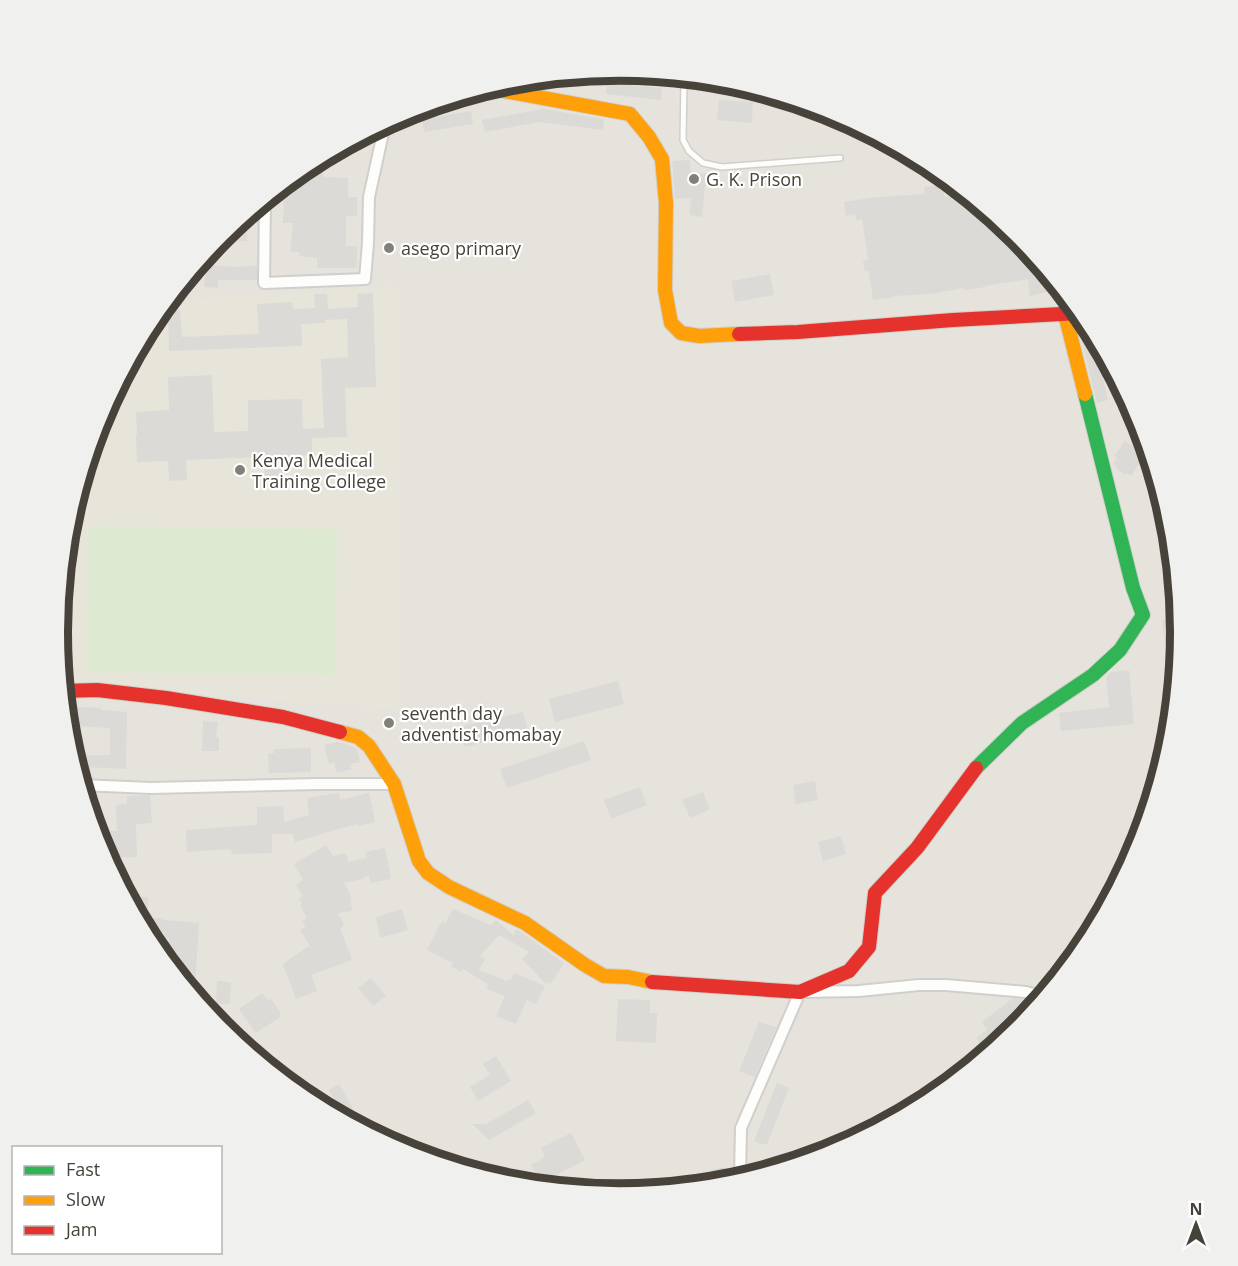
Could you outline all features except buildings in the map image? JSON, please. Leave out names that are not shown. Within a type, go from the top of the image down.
[{"type":"street","points":[[510,92],[630,114],[649,137],[662,159],[666,203],[665,290],[670,323],[681,333],[699,336],[787,333],[1069,314]]},
{"type":"street","points":[[265,210],[264,283],[366,279],[369,197],[383,135]]},
{"type":"street","points":[[740,1171],[741,1128],[800,992],[849,971],[869,947],[875,893],[917,848],[972,772],[1022,723],[1093,675],[1113,657],[1143,615],[1132,588],[1065,314]]},
{"type":"street","points":[[71,691],[97,690],[166,698],[283,717],[358,736],[369,746],[394,784],[419,861],[428,873],[449,887],[525,922],[604,976],[628,977],[660,983],[800,992],[859,991],[919,985],[945,985],[1036,995]]},
{"type":"street","points":[[89,785],[151,788],[394,784]]},
{"type":"lane","points":[[684,85],[682,140],[689,151],[704,163],[722,167],[840,158]]},
{"type":"shaded area","points":[[619,81],[655,83],[691,86],[762,100],[830,123],[863,138],[895,155],[955,195],[983,218],[1034,269],[1057,297],[1097,357],[1129,422],[1141,456],[1152,490],[1166,561],[1170,633],[1169,669],[1166,705],[1152,776],[1129,844],[1114,877],[1097,909],[1057,969],[1034,997],[983,1048],[955,1071],[895,1111],[830,1143],[796,1155],[762,1166],[691,1180],[619,1184],[583,1183],[547,1180],[476,1166],[408,1143],[375,1128],[343,1111],[283,1071],[255,1048],[204,997],[181,969],[141,909],[109,844],[97,810],[86,776],[72,705],[68,633],[69,597],[72,561],[86,490],[109,422],[124,389],[141,357],[181,297],[204,269],[255,218],[283,195],[343,155],[408,123],[442,111],[476,100],[547,86]]},
{"type":"shaded area","name":"Kenya Medical Training College","points":[[397,285],[397,709],[70,684],[69,597],[72,561],[86,490],[109,422],[124,389],[141,357],[177,302]]},
{"type":"green space","points":[[88,526],[337,529],[335,675],[86,672]]},
{"type":"traffic: fast","points":[[976,768],[1022,723],[1093,675],[1120,650],[1143,615],[1133,588],[1085,394]]},
{"type":"traffic: slow","points":[[510,92],[630,114],[649,137],[662,159],[666,203],[665,290],[671,323],[681,333],[699,336],[739,334]]},
{"type":"traffic: slow","points":[[1065,314],[1085,394]]},
{"type":"traffic: slow","points":[[340,732],[358,737],[369,746],[394,784],[419,861],[428,873],[449,887],[525,923],[604,976],[628,977],[652,982]]},
{"type":"traffic: jam","points":[[739,334],[1069,314]]},
{"type":"traffic: jam","points":[[71,691],[97,690],[166,698],[283,717],[340,732]]},
{"type":"traffic: jam","points":[[652,982],[800,992],[849,971],[869,947],[875,893],[917,848],[976,768]]},
{"type":"place","name":"G. K. Prison","points":[[694,179]]},
{"type":"place","name":"asego primary","points":[[389,248]]},
{"type":"place","name":"Kenya Medical Training College","points":[[240,470]]},
{"type":"place","name":"seventh day adventist homabay","points":[[389,723]]}]
